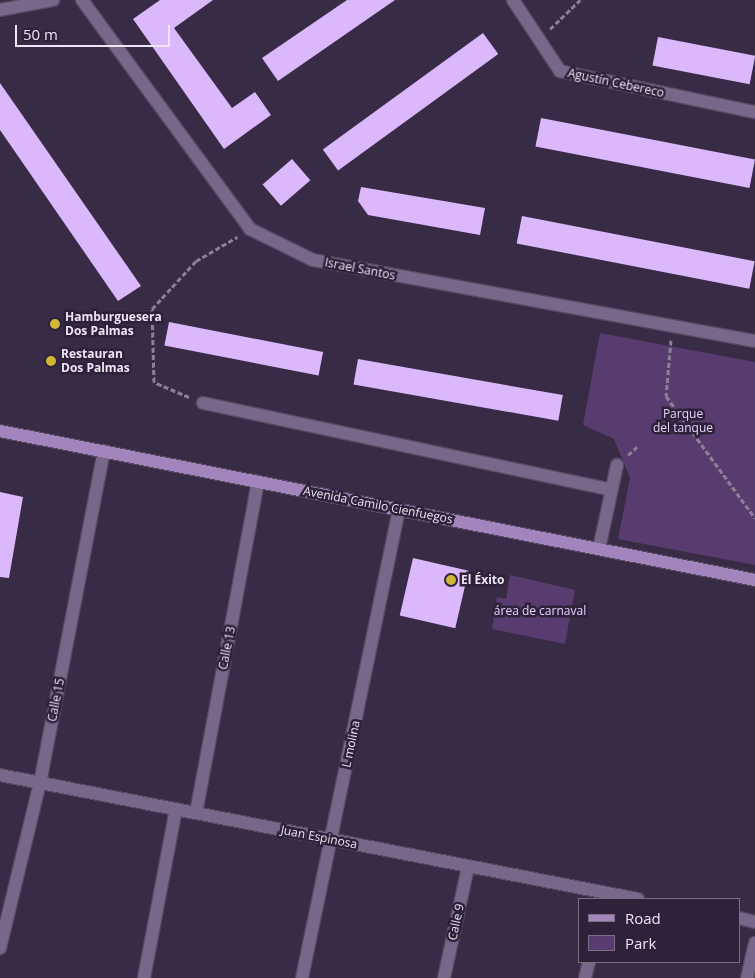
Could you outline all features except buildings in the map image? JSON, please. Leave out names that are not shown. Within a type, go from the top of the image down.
[{"type":"main road","name":"Avenida Camilo Cienfuegos","points":[[0,431],[755,580]]},
{"type":"street","points":[[0,10],[53,0]]},
{"type":"street","name":"Israel Santos","points":[[82,0],[250,229],[313,260],[755,341]]},
{"type":"street","name":"Agustín Cebereco","points":[[513,0],[560,71],[755,112]]},
{"type":"street","points":[[203,403],[611,490]]},
{"type":"street","name":"Calle 15","points":[[0,948],[40,782],[104,451]]},
{"type":"street","points":[[599,550],[616,465]]},
{"type":"street","name":"Calle 13","points":[[196,813],[258,482]]},
{"type":"street","name":"L molina","points":[[302,978],[399,510]]},
{"type":"street","name":"Juan Espinosa","points":[[0,775],[468,867],[603,896],[626,898]]},
{"type":"street","points":[[144,978],[176,809]]},
{"type":"street","name":"Calle 9","points":[[444,978],[468,867]]},
{"type":"street","points":[[740,918],[755,922]]},
{"type":"street","points":[[748,978],[755,942]]},
{"type":"street","points":[[585,978],[589,963]]},
{"type":"path","points":[[539,40],[580,0]]},
{"type":"path","points":[[203,403],[154,382],[152,309],[196,260],[250,229]]},
{"type":"path","points":[[673,327],[666,396],[755,518]]},
{"type":"green space","name":"Parque del tanque","points":[[600,333],[755,362],[755,565],[618,539],[630,478],[614,439],[583,425]]},
{"type":"green space","name":"área de carnaval","points":[[510,575],[575,590],[565,644],[492,629],[497,597],[506,599]]},
{"type":"place","name":"Hamburguesera Dos Palmas","points":[[55,324]]},
{"type":"place","name":"Restauran Dos Palmas","points":[[51,361]]},
{"type":"place","name":"El Éxito","points":[[451,580]]}]
